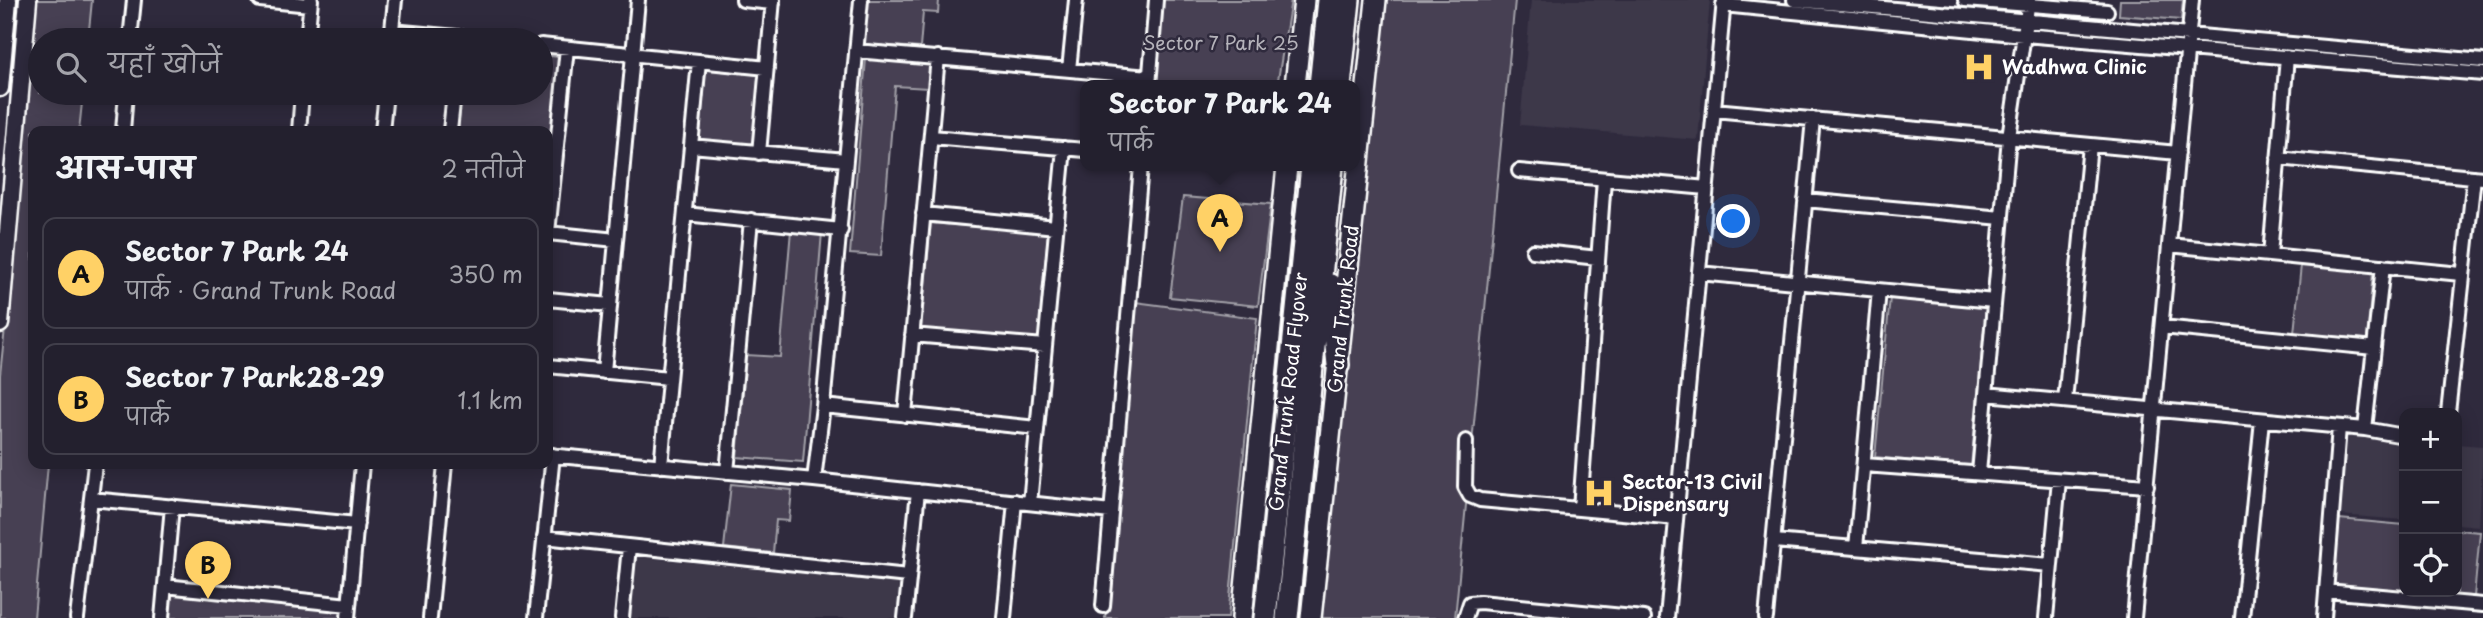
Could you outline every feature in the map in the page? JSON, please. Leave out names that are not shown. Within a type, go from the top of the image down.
[{"type":"highway","points":[[1321,80],[1329,0]]},
{"type":"highway","points":[[1341,80],[1349,0]]},
{"type":"highway","name":"Grand Trunk Road Flyover","points":[[1265,618],[1311,171]]},
{"type":"highway","name":"Grand Trunk Road","points":[[1325,237],[1332,171]]},
{"type":"highway","points":[[1325,237],[1338,365]]},
{"type":"highway","name":"Grand Trunk Road Flyover","points":[[1287,618],[1325,237]]},
{"type":"main road","points":[[1296,80],[1304,0]]},
{"type":"main road","name":"Grand Trunk Road","points":[[1360,154],[1376,0]]},
{"type":"main road","points":[[1242,618],[1287,171]]},
{"type":"main road","name":"Grand Trunk Road","points":[[1311,618],[1358,171]]},
{"type":"street","points":[[0,89],[8,0]]},
{"type":"street","points":[[0,324],[4,246],[28,0]]},
{"type":"street","points":[[131,28],[134,0]]},
{"type":"street","points":[[261,0],[310,3],[308,28]]},
{"type":"street","points":[[392,28],[395,0]]},
{"type":"street","points":[[604,372],[638,0]]},
{"type":"street","points":[[743,0],[773,1],[759,153]]},
{"type":"street","points":[[814,480],[841,230],[861,0]]},
{"type":"street","points":[[1069,70],[1076,0]]},
{"type":"street","points":[[1149,80],[1156,0]]},
{"type":"street","points":[[1794,0],[2023,35],[2188,41],[2483,61]]},
{"type":"street","points":[[1965,0],[2108,6],[2106,27]]},
{"type":"street","points":[[2134,618],[2192,0]]},
{"type":"street","points":[[1667,618],[1724,3],[1850,7],[1894,4],[2106,27],[2287,57],[2483,74]]},
{"type":"street","points":[[1979,473],[2009,137],[2029,3]]},
{"type":"street","points":[[553,47],[767,68]]},
{"type":"street","points":[[553,184],[567,48]]},
{"type":"street","points":[[856,51],[1069,70],[1142,80]]},
{"type":"street","points":[[1,58],[24,54]]},
{"type":"street","points":[[905,415],[938,57]]},
{"type":"street","points":[[2270,255],[2287,57]]},
{"type":"street","points":[[661,466],[699,61]]},
{"type":"street","points":[[123,126],[125,105]]},
{"type":"street","points":[[299,126],[301,105]]},
{"type":"street","points":[[383,126],[385,105]]},
{"type":"street","points":[[451,126],[453,105]]},
{"type":"street","points":[[1714,110],[2178,153]]},
{"type":"street","points":[[1766,618],[1813,119]]},
{"type":"street","points":[[931,137],[1080,150]]},
{"type":"street","points":[[2066,401],[2091,145]]},
{"type":"street","points":[[691,146],[846,160]]},
{"type":"street","points":[[1030,503],[1064,148]]},
{"type":"street","points":[[2278,158],[2478,177],[2461,274],[2448,408]]},
{"type":"street","points":[[1103,606],[1142,171]]},
{"type":"street","points":[[1519,172],[1707,188]]},
{"type":"street","points":[[1580,509],[1604,179]]},
{"type":"street","points":[[1805,200],[2002,218]]},
{"type":"street","points":[[685,214],[841,230]]},
{"type":"street","points":[[923,214],[1056,227]]},
{"type":"street","points":[[727,472],[751,220]]},
{"type":"street","points":[[553,234],[616,240]]},
{"type":"street","points":[[2169,245],[2461,274]]},
{"type":"street","points":[[1533,251],[1598,258]]},
{"type":"street","points":[[2365,429],[2383,266]]},
{"type":"street","points":[[1699,273],[1994,301]]},
{"type":"street","points":[[1856,548],[1879,290]]},
{"type":"street","points":[[553,299],[610,304]]},
{"type":"street","points":[[2162,327],[2374,348]]},
{"type":"street","points":[[912,335],[1045,346]]},
{"type":"street","points":[[553,367],[669,378]]},
{"type":"street","points":[[1986,394],[2365,429],[2399,435]]},
{"type":"street","points":[[823,406],[1037,428]]},
{"type":"street","points":[[2242,618],[2262,420]]},
{"type":"street","points":[[2324,618],[2339,427]]},
{"type":"street","points":[[1466,440],[1465,487],[1470,496],[1479,500],[1676,518]]},
{"type":"street","points":[[553,455],[1111,512]]},
{"type":"street","points":[[1864,465],[2147,486]]},
{"type":"street","points":[[77,618],[95,469]]},
{"type":"street","points":[[165,586],[348,612],[362,469]]},
{"type":"street","points":[[430,618],[445,469]]},
{"type":"street","points":[[536,618],[549,469]]},
{"type":"street","points":[[2046,618],[2059,480]]},
{"type":"street","points":[[905,618],[918,491]]},
{"type":"street","points":[[92,499],[357,524]]},
{"type":"street","points":[[1004,618],[1015,501]]},
{"type":"street","points":[[162,618],[172,506]]},
{"type":"street","points":[[544,537],[908,576]]},
{"type":"street","points":[[1774,541],[2051,565]]},
{"type":"street","points":[[622,618],[629,547]]},
{"type":"street","points":[[2326,591],[2483,605]]},
{"type":"street","points":[[1465,618],[1471,603],[1480,602],[1644,618]]},
{"type":"shaded area","points":[[1531,0],[1710,0],[1698,140],[1520,125]]},
{"type":"shaded area","points":[[2348,435],[2399,439],[2399,520],[2341,515]]},
{"type":"shaded area","points":[[2462,444],[2483,446],[2479,526],[2462,524]]},
{"type":"shaded area","points":[[637,557],[899,583],[896,618],[631,618]]},
{"type":"green space","points":[[36,0],[92,0],[89,28],[33,28]]},
{"type":"green space","points":[[867,0],[939,0],[938,13],[923,12],[920,48],[862,44]]},
{"type":"green space","name":"Sector 7 Park 25","points":[[1161,0],[1291,0],[1278,80],[1154,80]]},
{"type":"green space","points":[[1384,0],[1515,0],[1455,618],[1321,618]]},
{"type":"green space","points":[[2120,0],[2183,0],[2181,20],[2119,15]]},
{"type":"green space","points":[[553,56],[560,57],[553,133],[553,126],[459,126],[461,105],[553,105]]},
{"type":"green space","points":[[866,58],[930,63],[928,88],[895,86],[881,256],[850,254]]},
{"type":"green space","points":[[706,69],[760,75],[752,147],[699,141]]},
{"type":"green space","points":[[28,88],[28,105],[82,105],[80,126],[28,126],[28,469],[48,469],[34,618],[0,618],[0,375]]},
{"type":"green space","points":[[1183,197],[1271,204],[1258,306],[1170,297]]},
{"type":"green space","points":[[931,223],[1048,233],[1039,340],[921,330]]},
{"type":"green space","points":[[791,230],[822,232],[803,462],[737,457],[746,355],[780,357]]},
{"type":"green space","points":[[2301,265],[2373,272],[2367,339],[2294,333]]},
{"type":"green space","points":[[1890,297],[1986,307],[1971,467],[1875,457]]},
{"type":"green space","points":[[1135,302],[1257,318],[1228,618],[1105,618]]},
{"type":"green space","points":[[731,484],[792,490],[789,521],[776,520],[773,553],[724,548]]},
{"type":"green space","points":[[2339,519],[2399,525],[2399,590],[2334,584]]},
{"type":"green space","points":[[2462,530],[2480,532],[2474,597],[2462,596]]},
{"type":"green space","points":[[165,586],[343,611],[342,618],[161,618]]},
{"type":"place","name":"Wadhwa Clinic","points":[[1979,67]]},
{"type":"place","name":"Sector 7 Park 24","points":[[1220,252]]},
{"type":"place","name":"Sector-13 Civil Dispensary","points":[[1599,493]]},
{"type":"place","name":"Sector 7 Park28-29","points":[[208,599]]}]
